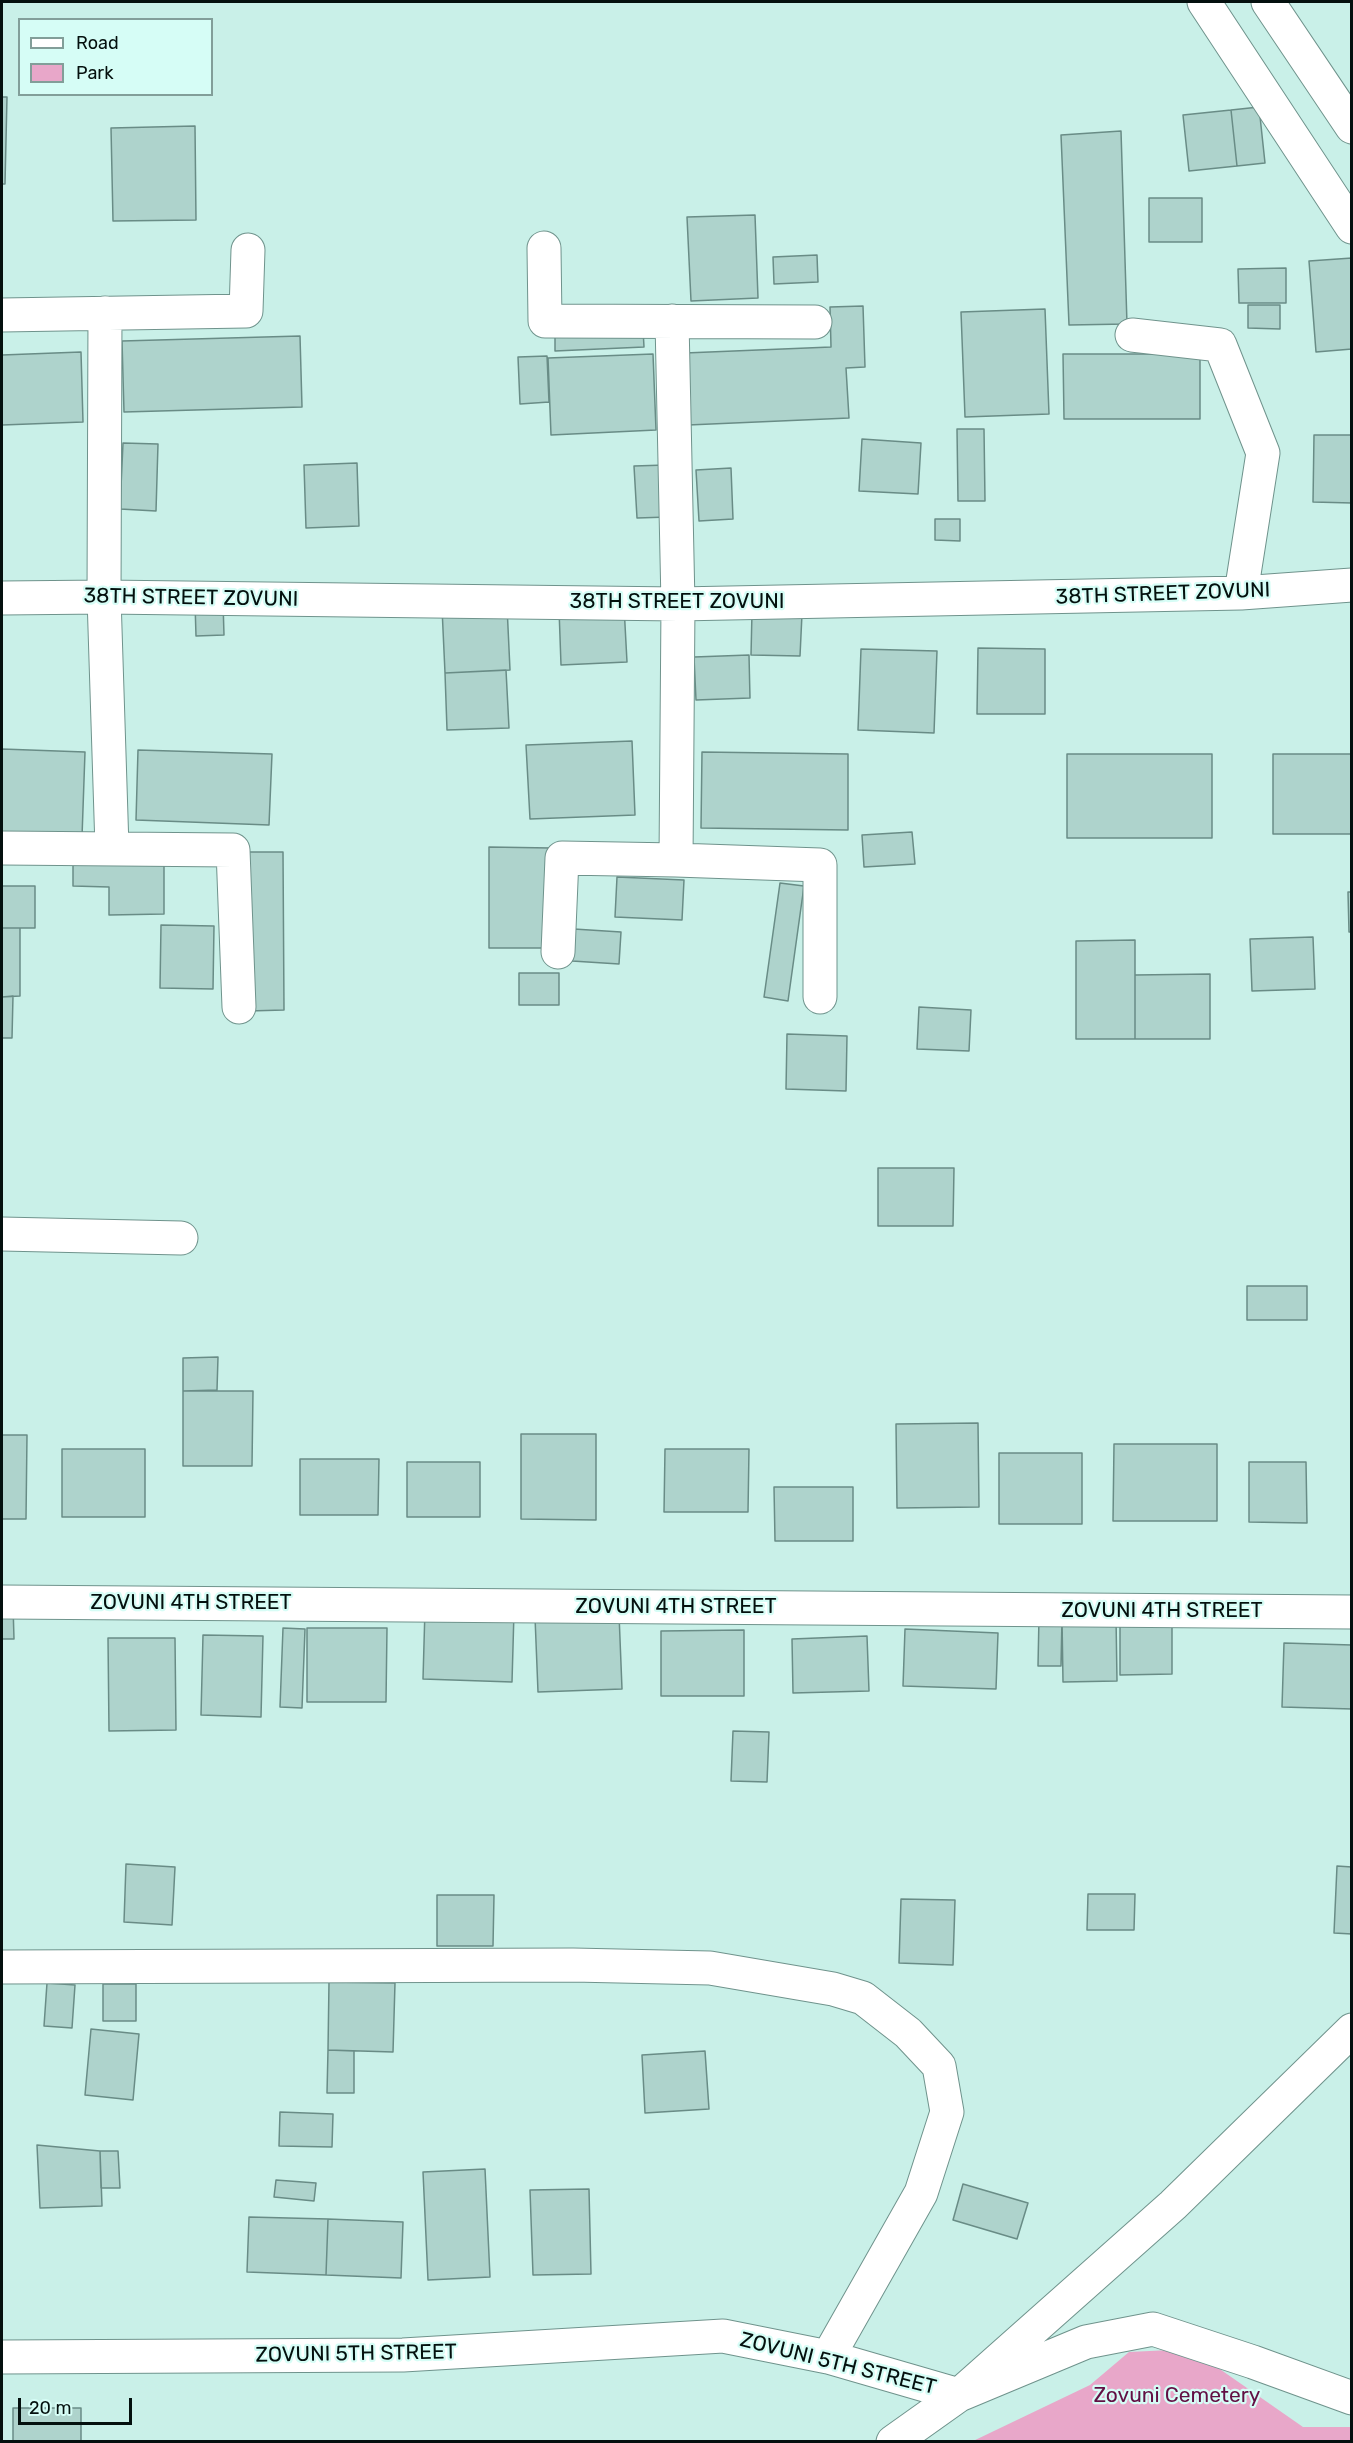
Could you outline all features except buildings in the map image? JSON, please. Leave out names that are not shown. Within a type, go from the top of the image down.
[{"type":"street","points":[[1204,2],[1352,227]]},
{"type":"street","points":[[1268,2],[1352,126]]},
{"type":"street","points":[[544,248],[545,321],[815,322]]},
{"type":"street","points":[[2,315],[246,311],[248,250]]},
{"type":"street","points":[[105,313],[104,597],[112,848]]},
{"type":"street","points":[[672,321],[678,604],[676,860]]},
{"type":"street","points":[[1132,335],[1220,345],[1263,453],[1241,593]]},
{"type":"street","name":"38TH STREET ZOVUNI","points":[[2,598],[104,597],[678,604],[1241,593],[1352,585]]},
{"type":"street","points":[[2,848],[233,850],[239,1007]]},
{"type":"street","points":[[558,952],[562,858],[820,865],[819,997]]},
{"type":"street","points":[[2,1234],[181,1238]]},
{"type":"street","name":"ZOVUNI 4TH STREET","points":[[2,1602],[1352,1612]]},
{"type":"street","points":[[2,1967],[573,1965],[710,1968],[833,1989],[863,1998],[908,2033],[939,2066],[947,2112],[921,2193],[828,2357]]},
{"type":"street","name":"ZOVUNI 5TH STREET","points":[[2,2357],[403,2355],[723,2336],[828,2357],[959,2395],[1173,2205],[1352,2030]]},
{"type":"street","points":[[893,2442],[959,2395],[1086,2342],[1153,2329],[1352,2398]]},
{"type":"green space","name":"Zovuni Cemetery","points":[[1191,2349],[1303,2427],[1352,2427],[1351,2442],[971,2442],[1090,2385],[1129,2352]]}]
